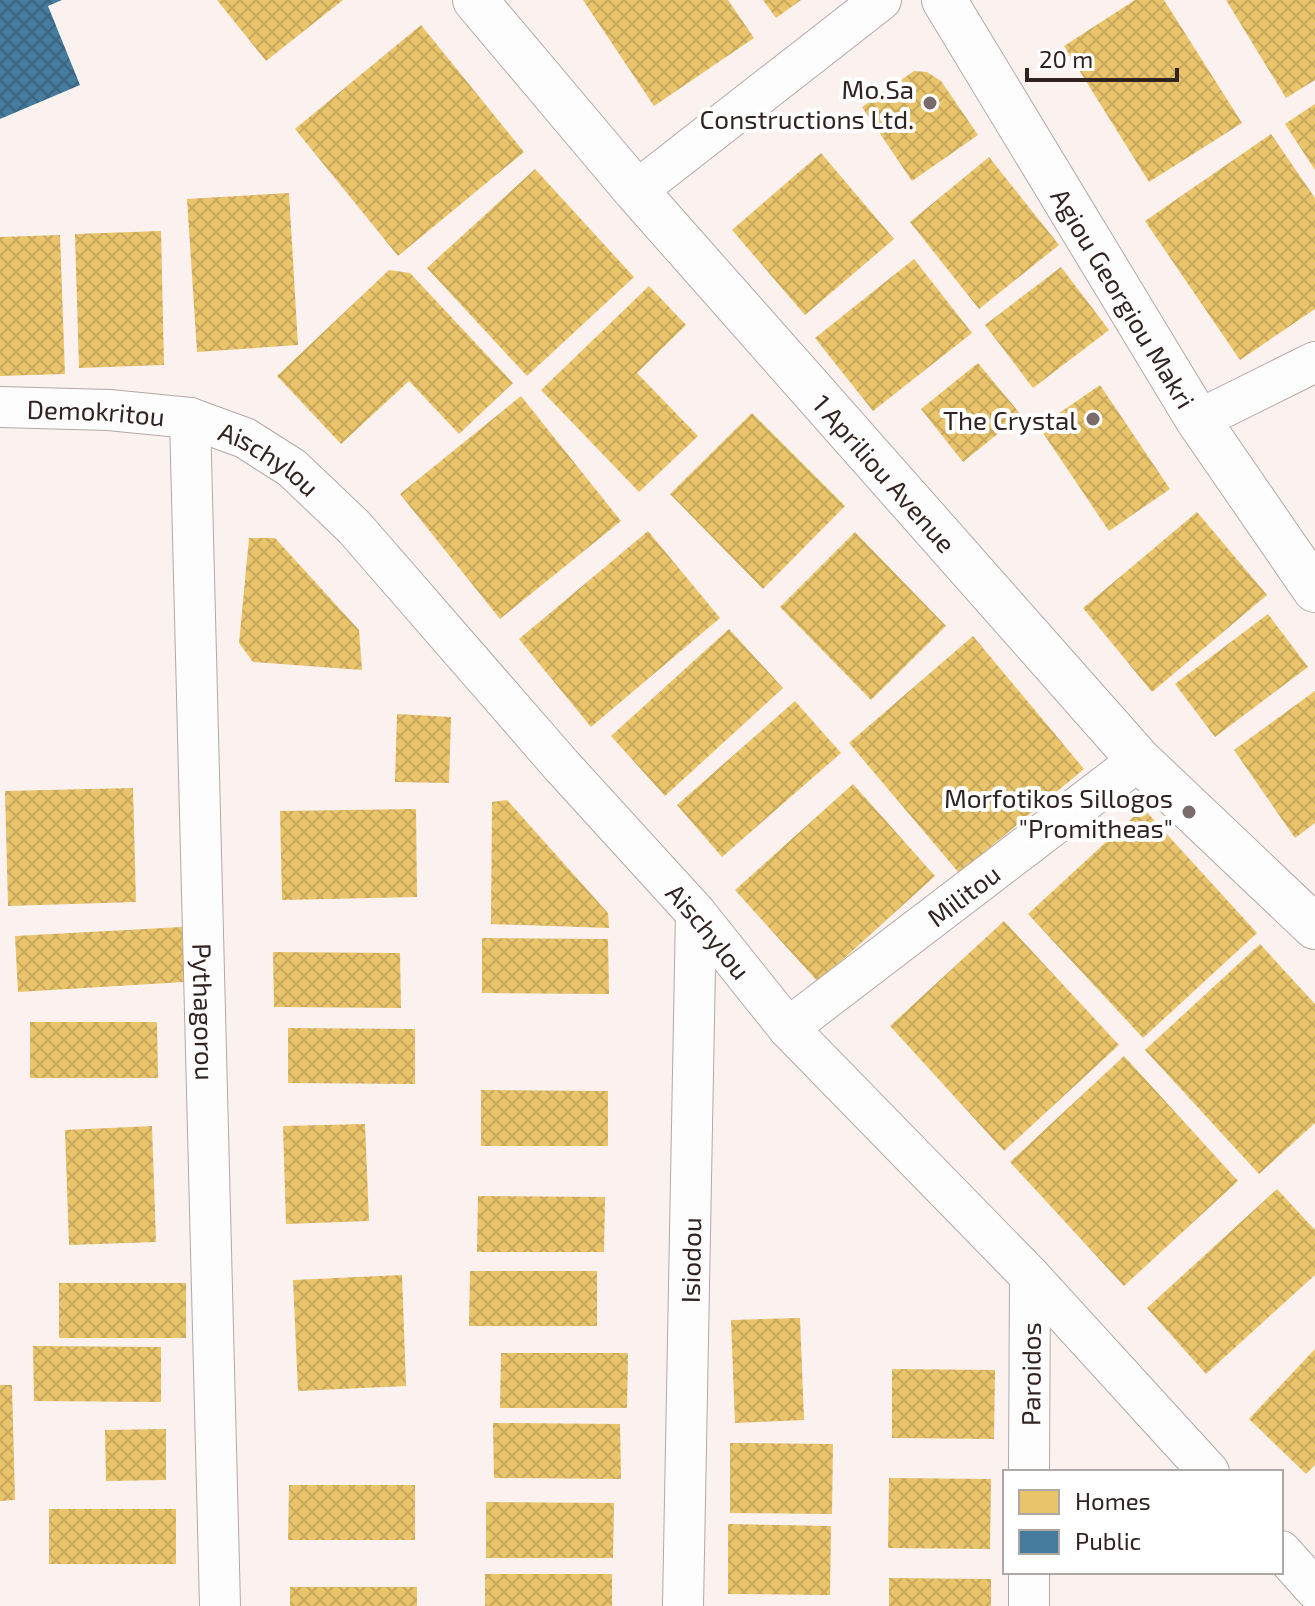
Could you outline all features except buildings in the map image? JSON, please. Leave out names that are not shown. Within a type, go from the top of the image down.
[{"type":"main road","name":"1 Apriliou Avenue","points":[[475,0],[636,191],[1139,760],[1315,927]]},
{"type":"main road","name":"Agiou Georgiou Makri","points":[[944,0],[1198,420],[1315,590]]},
{"type":"street","points":[[636,191],[881,0]]},
{"type":"street","points":[[1198,420],[1315,362]]},
{"type":"street","name":"Demokritou","points":[[0,407],[109,410],[190,418]]},
{"type":"street","name":"Aischylou","points":[[190,418],[245,438],[292,468],[354,527],[561,765],[696,913],[788,1028],[1030,1276],[1207,1470]]},
{"type":"street","name":"Pythagorou","points":[[190,418],[220,1606]]},
{"type":"street","name":"Militou","points":[[788,1028],[1139,760]]},
{"type":"street","name":"Isiodou","points":[[683,1606],[696,913]]},
{"type":"street","name":"Paroidos","points":[[1029,1470],[1030,1276]]},
{"type":"street","points":[[1283,1553],[1315,1589]]},
{"type":"street","points":[[1029,1574],[1029,1606]]},
{"type":"place","name":"Mo.Sa Constructions Ltd.","points":[[930,103]]},
{"type":"place","name":"The Crystal","points":[[1093,419]]},
{"type":"place","name":"Morfotikos Sillogos \"Promitheas\"","points":[[1189,812]]}]
